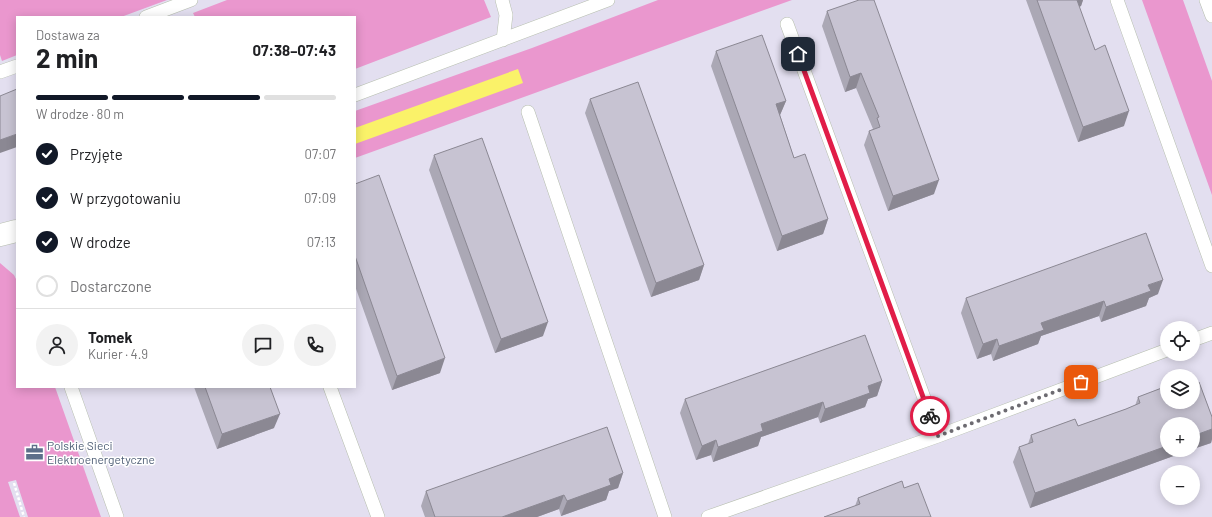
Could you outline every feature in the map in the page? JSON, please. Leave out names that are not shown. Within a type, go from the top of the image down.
[{"type":"lane","points":[[149,16],[191,0]]},
{"type":"lane","points":[[502,0],[506,15],[503,40]]},
{"type":"lane","points":[[356,95],[608,0]]},
{"type":"lane","points":[[1117,0],[1212,266]]},
{"type":"lane","points":[[1206,0],[1212,16]]},
{"type":"lane","points":[[787,24],[938,436]]},
{"type":"lane","points":[[0,72],[16,66]]},
{"type":"lane","points":[[528,112],[665,517]]},
{"type":"lane","points":[[1200,337],[1212,333]]},
{"type":"lane","points":[[708,517],[938,436],[1160,353]]},
{"type":"lane","points":[[71,388],[117,517]]},
{"type":"lane","points":[[330,388],[378,517]]},
{"type":"path","points":[[14,483],[24,517]]},
{"type":"shaded area","points":[[0,0],[167,0],[124,16],[16,16],[16,55],[2,61],[0,55]]},
{"type":"shaded area","points":[[227,0],[484,0],[491,17],[356,69],[356,16],[194,16],[193,13]]},
{"type":"shaded area","points":[[658,0],[792,0],[356,158],[356,111],[532,48]]},
{"type":"shaded area","points":[[1142,0],[1183,0],[1212,81],[1212,195]]},
{"type":"shaded area","points":[[518,69],[523,83],[356,144],[356,128]]},
{"type":"shaded area","name":"Polskie Sieci Elektroenergetyczne","points":[[0,263],[14,275],[16,279],[16,388],[55,388],[101,517],[28,517],[16,480],[8,482],[20,517],[0,517]]},
{"type":"building","points":[[859,0],[874,0],[939,180],[893,196],[869,131],[880,127],[877,118],[879,117],[861,73],[850,77],[827,11]]},
{"type":"building","points":[[1037,0],[1077,0],[1095,50],[1105,45],[1129,111],[1083,127]]},
{"type":"building","points":[[762,35],[786,101],[776,104],[794,158],[805,154],[828,219],[782,236],[716,51]]},
{"type":"building","points":[[638,82],[704,265],[656,283],[590,99]]},
{"type":"building","points":[[16,89],[16,134],[0,140],[0,96]]},
{"type":"building","points":[[482,138],[548,322],[501,339],[434,155]]},
{"type":"building","points":[[379,175],[445,358],[397,376],[356,259],[356,184]]},
{"type":"building","points":[[1146,233],[1163,280],[1148,285],[1151,291],[1106,307],[1104,301],[1041,323],[1044,330],[999,346],[997,339],[983,344],[966,298]]},
{"type":"building","points":[[865,335],[882,381],[868,386],[870,393],[825,409],[823,402],[761,424],[763,431],[718,447],[716,440],[702,446],[685,399]]},
{"type":"building","points":[[1200,385],[1212,417],[1212,429],[1200,433],[1200,417],[1160,417],[1160,448],[1035,493],[1019,447],[1033,442],[1031,435],[1075,419],[1078,426],[1126,409],[1140,403],[1138,397],[1160,389],[1160,409],[1200,409]]},
{"type":"building","points":[[205,388],[270,388],[280,414],[222,434]]},
{"type":"building","points":[[607,427],[623,473],[609,479],[611,485],[567,501],[564,495],[502,517],[435,517],[426,491]]},
{"type":"building","points":[[902,481],[904,488],[918,483],[931,517],[824,517],[860,504],[858,498]]},
{"type":"way so far","points":[[930,416],[938,436],[1081,382]]},
{"type":"place","name":"Polskie Sieci Elektroenergetyczne","points":[[34,452]]},
{"type":"route","points":[[798,54],[930,416]]}]
